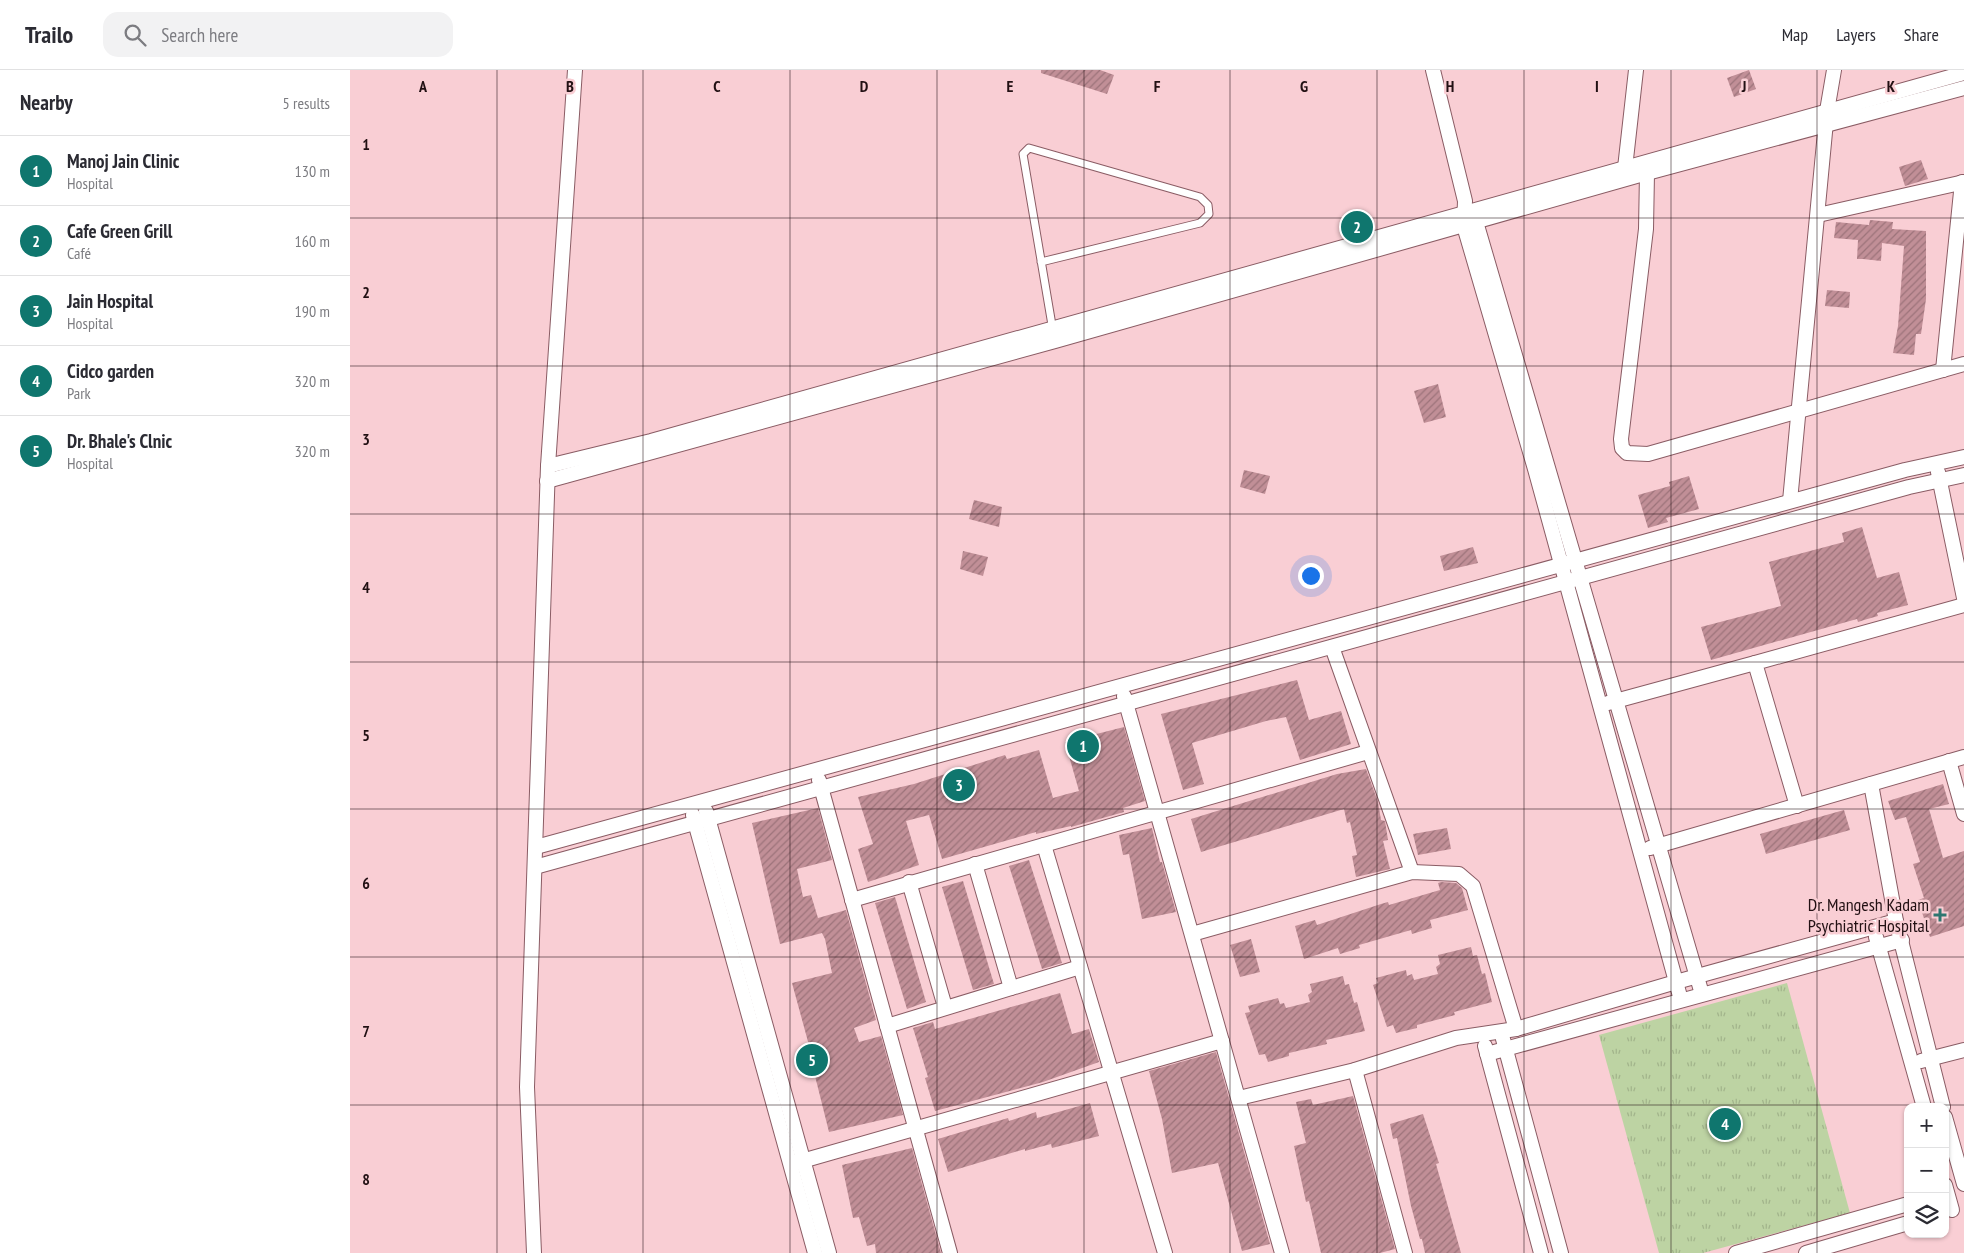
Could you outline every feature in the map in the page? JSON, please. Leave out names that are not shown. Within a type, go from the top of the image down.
[{"type":"street","points":[[534,1253],[527,1086],[547,481],[575,70]]},
{"type":"street","points":[[1433,70],[1468,215],[1561,564],[1681,1000]]},
{"type":"street","points":[[1626,168],[1636,70]]},
{"type":"street","points":[[1790,501],[1827,117],[1834,70]]},
{"type":"street","points":[[1468,215],[1647,172],[1964,73]]},
{"type":"street","points":[[547,481],[1626,168],[1827,117],[1964,88]]},
{"type":"street","points":[[1647,172],[1646,229],[1622,430],[1622,448],[1627,453],[1634,455],[1648,454],[1964,364]]},
{"type":"street","points":[[1818,216],[1963,182],[1943,370]]},
{"type":"street","points":[[1468,215],[1576,560],[1702,994]]},
{"type":"street","points":[[548,466],[651,441],[1054,335]]},
{"type":"street","points":[[536,847],[1790,501],[1904,470],[1964,457]]},
{"type":"street","points":[[1936,464],[1964,598]]},
{"type":"street","points":[[535,867],[1909,487],[1964,475]]},
{"type":"street","points":[[1600,706],[1964,605]]},
{"type":"street","points":[[1399,609],[1403,627]]},
{"type":"street","points":[[1332,647],[1412,872]]},
{"type":"street","points":[[1755,663],[1796,806]]},
{"type":"street","points":[[1122,686],[1282,1253]]},
{"type":"street","points":[[852,900],[1368,752]]},
{"type":"street","points":[[1640,851],[1964,757]]},
{"type":"street","points":[[1949,762],[1964,814]]},
{"type":"street","points":[[816,770],[950,1253]]},
{"type":"street","points":[[1871,784],[1896,921],[1941,1103]]},
{"type":"street","points":[[697,803],[797,1162],[829,1253]]},
{"type":"street","points":[[1044,844],[1165,1253]]},
{"type":"street","points":[[975,864],[1011,988]]},
{"type":"street","points":[[1192,934],[1412,872],[1459,874],[1473,886],[1509,1030],[1504,1049],[1561,1253]]},
{"type":"street","points":[[910,882],[945,1007]]},
{"type":"street","points":[[1238,1098],[1355,1070],[1456,1038],[1509,1030],[1896,921]]},
{"type":"street","points":[[1873,928],[1923,1103]]},
{"type":"street","points":[[1487,1054],[1902,940]]},
{"type":"street","points":[[887,1026],[1080,967]]},
{"type":"street","points":[[1482,1035],[1541,1253]]},
{"type":"street","points":[[797,1162],[1222,1041]]},
{"type":"street","points":[[1911,1064],[1964,1050]]},
{"type":"street","points":[[1355,1070],[1405,1253]]},
{"type":"street","points":[[1949,1131],[1964,1186],[1949,1189]]},
{"type":"street","points":[[797,1162],[815,1253]]},
{"type":"street","points":[[1947,1193],[1954,1210]]},
{"type":"street","points":[[1736,1253],[1904,1205]]},
{"type":"street","points":[[1806,1253],[1904,1224]]},
{"type":"street","points":[[1794,1236],[1799,1253]]},
{"type":"lane","points":[[1040,262],[1200,223],[1209,214],[1208,205],[1200,197],[1029,148],[1023,154],[1040,262],[1054,335]]},
{"type":"green space","points":[[1787,983],[1850,1213],[1703,1253],[1659,1253],[1599,1035]]},
{"type":"building","points":[[1041,70],[1100,70],[1114,75],[1107,94],[1041,73]]},
{"type":"building","points":[[1749,70],[1756,89],[1734,97],[1727,78]]},
{"type":"building","points":[[1921,160],[1928,179],[1905,186],[1899,167]]},
{"type":"building","points":[[1870,220],[1893,222],[1892,229],[1926,231],[1926,299],[1921,334],[1916,334],[1914,355],[1893,353],[1898,326],[1904,246],[1882,243],[1881,261],[1857,259],[1858,240],[1834,238],[1836,222],[1869,225]]},
{"type":"building","points":[[1827,290],[1850,292],[1849,308],[1825,306]]},
{"type":"building","points":[[1438,384],[1446,417],[1424,423],[1414,391]]},
{"type":"building","points":[[1244,470],[1270,476],[1265,494],[1240,487]]},
{"type":"building","points":[[1689,476],[1699,509],[1666,518],[1668,522],[1648,528],[1638,495],[1670,486],[1669,482]]},
{"type":"building","points":[[974,500],[1002,507],[999,527],[969,519]]},
{"type":"building","points":[[1862,527],[1877,578],[1899,572],[1908,605],[1877,613],[1878,616],[1858,622],[1857,619],[1711,660],[1701,627],[1781,606],[1769,562],[1844,542],[1842,533]]},
{"type":"building","points":[[1473,547],[1478,563],[1444,571],[1440,556]]},
{"type":"building","points":[[963,551],[988,557],[983,576],[960,569]]},
{"type":"building","points":[[1297,680],[1309,720],[1341,711],[1351,744],[1300,760],[1286,717],[1266,721],[1192,743],[1204,784],[1183,790],[1161,714]]},
{"type":"building","points":[[1124,727],[1145,801],[1123,808],[1124,812],[1071,827],[1036,834],[1036,832],[942,859],[929,815],[906,821],[919,865],[868,882],[858,849],[873,844],[858,797],[914,784],[1005,755],[1007,759],[1039,750],[1053,798],[1079,791],[1065,742]]},
{"type":"building","points":[[1366,769],[1378,802],[1381,820],[1385,821],[1388,840],[1383,841],[1390,869],[1356,877],[1352,856],[1357,855],[1350,822],[1347,823],[1344,809],[1201,852],[1191,819],[1337,774]]},
{"type":"building","points":[[1943,784],[1949,804],[1929,809],[1943,858],[1964,851],[1964,926],[1930,937],[1918,900],[1924,898],[1913,864],[1920,862],[1906,817],[1895,820],[1888,801]]},
{"type":"building","points":[[818,808],[832,860],[797,869],[803,897],[811,895],[818,918],[846,910],[876,1020],[854,1028],[859,1042],[881,1036],[903,1115],[829,1132],[814,1072],[802,1075],[796,1053],[810,1049],[792,983],[832,973],[825,939],[822,933],[780,944],[752,823]]},
{"type":"building","points":[[1844,810],[1850,830],[1766,854],[1760,834]]},
{"type":"building","points":[[1152,828],[1160,862],[1162,862],[1176,912],[1142,919],[1129,854],[1123,855],[1119,835]]},
{"type":"building","points":[[1447,828],[1451,849],[1418,855],[1413,834]]},
{"type":"building","points":[[1029,860],[1062,963],[1042,969],[1009,866]]},
{"type":"building","points":[[963,881],[994,984],[973,990],[942,887]]},
{"type":"building","points":[[1438,883],[1456,883],[1462,888],[1468,910],[1430,920],[1432,928],[1412,934],[1411,930],[1359,945],[1360,948],[1340,954],[1338,948],[1304,959],[1295,926],[1315,920],[1317,925],[1388,902],[1389,905],[1440,890]]},
{"type":"building","points":[[895,897],[926,1002],[907,1009],[875,903]]},
{"type":"building","points":[[1251,939],[1260,972],[1240,977],[1230,945]]},
{"type":"building","points":[[1471,947],[1473,956],[1477,955],[1482,974],[1485,973],[1492,1002],[1454,1012],[1455,1015],[1417,1025],[1417,1028],[1396,1033],[1393,1025],[1387,1027],[1373,985],[1378,983],[1376,978],[1406,970],[1407,976],[1412,974],[1414,980],[1438,974],[1436,967],[1440,964],[1438,955]]},
{"type":"building","points":[[1343,976],[1345,985],[1349,984],[1354,1003],[1357,1002],[1365,1031],[1326,1040],[1327,1044],[1289,1053],[1289,1056],[1268,1062],[1265,1054],[1259,1055],[1245,1013],[1250,1012],[1248,1006],[1278,998],[1280,1004],[1284,1003],[1286,1008],[1310,1002],[1308,995],[1312,992],[1310,984]]},
{"type":"building","points":[[1060,993],[1072,1034],[1089,1029],[1099,1062],[1043,1082],[935,1111],[925,1078],[928,1077],[913,1028],[933,1022],[935,1029]]},
{"type":"building","points":[[1216,1052],[1270,1244],[1242,1251],[1218,1163],[1172,1173],[1162,1119],[1149,1071]]},
{"type":"building","points":[[1353,1096],[1395,1249],[1380,1253],[1321,1253],[1309,1201],[1306,1202],[1294,1146],[1306,1143],[1296,1102],[1311,1099],[1313,1105]]},
{"type":"building","points":[[1090,1103],[1099,1136],[1052,1148],[1051,1144],[1025,1151],[1025,1149],[948,1172],[938,1139],[1008,1118],[1009,1121],[1036,1112],[1037,1118]]},
{"type":"building","points":[[1423,1114],[1439,1163],[1436,1164],[1461,1253],[1425,1253],[1422,1239],[1420,1239],[1397,1138],[1393,1139],[1390,1124]]},
{"type":"building","points":[[912,1148],[941,1253],[876,1253],[875,1244],[867,1246],[859,1217],[853,1218],[842,1165]]},
{"type":"place","name":"Cafe Green Grill","points":[[1357,227]]},
{"type":"place","name":"Manoj Jain Clinic","points":[[1083,746]]},
{"type":"place","name":"Jain Hospital","points":[[959,785]]},
{"type":"place","name":"Dr. Mangesh Kadam Psychiatric Hospital","points":[[1940,915]]},
{"type":"place","name":"Dr. Bhale's Clnic","points":[[812,1060]]},
{"type":"place","name":"Cidco garden","points":[[1725,1124]]}]
